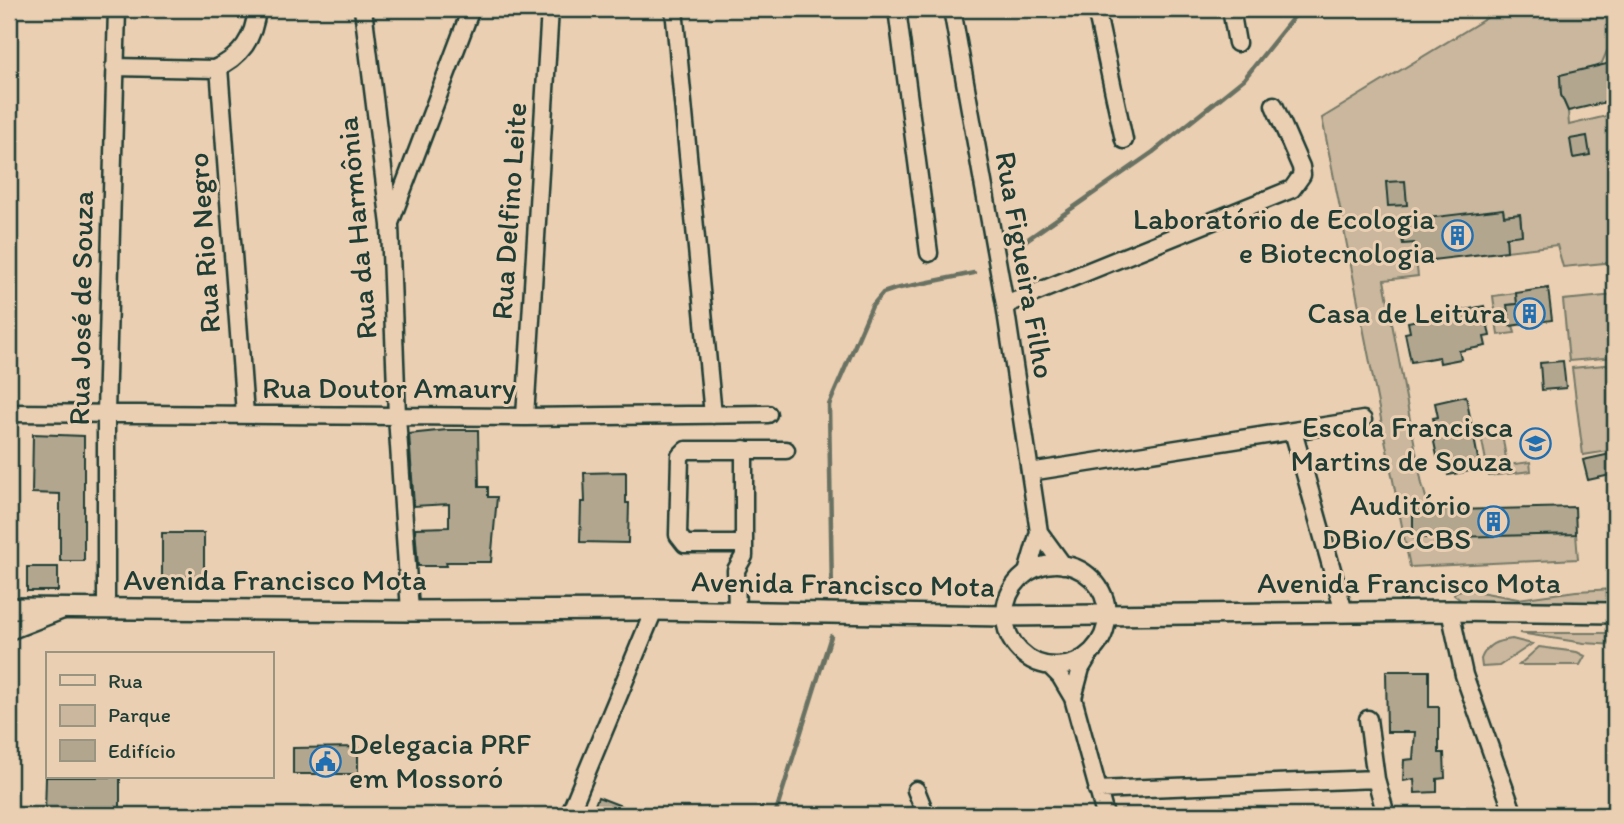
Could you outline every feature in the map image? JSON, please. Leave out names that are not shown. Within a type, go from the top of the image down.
[{"type":"main road","name":"Avenida Francisco Mota","points":[[9,608],[654,610],[1004,616],[1450,611],[1615,613]]},
{"type":"street","name":"Rua José de Souza","points":[[106,608],[106,414],[117,9]]},
{"type":"street","points":[[114,67],[219,67],[229,62],[249,41],[255,27],[257,9]]},
{"type":"street","name":"Rua da Harmônia","points":[[363,9],[390,225],[397,416],[410,611]]},
{"type":"street","points":[[390,225],[471,9]]},
{"type":"street","name":"Rua Delfino Leite","points":[[524,417],[550,9]]},
{"type":"street","points":[[674,9],[713,415]]},
{"type":"street","points":[[897,9],[929,253]]},
{"type":"street","name":"Rua Figueira Filho","points":[[952,9],[1005,304],[1039,532],[1027,573],[1010,591],[1004,616]]},
{"type":"street","points":[[1096,9],[1124,140]]},
{"type":"street","points":[[1231,9],[1237,43]]},
{"type":"street","name":"Rua Rio Negro","points":[[219,67],[245,414]]},
{"type":"street","points":[[1005,304],[1292,189],[1302,175],[1274,105]]},
{"type":"street","name":"Rua Doutor Amaury","points":[[9,413],[524,417],[768,414]]},
{"type":"street","points":[[1030,472],[1363,420]]},
{"type":"street","points":[[1293,431],[1344,612]]},
{"type":"street","points":[[737,612],[736,570],[744,556],[744,449]]},
{"type":"street","points":[[743,544],[685,544],[680,540],[680,456],[686,450],[786,450]]},
{"type":"street","name":"Rua Figueira Filho","points":[[1039,532],[1063,565]]},
{"type":"street","points":[[724,544],[723,556],[736,570]]},
{"type":"street","points":[[1027,573],[1038,567],[1063,565],[1077,569],[1089,576],[1104,600],[1107,614],[1102,635],[1081,668],[1073,698]]},
{"type":"street","name":"Avenida Francisco Mota","points":[[9,631],[69,608]]},
{"type":"street","points":[[569,815],[654,610]]},
{"type":"street","points":[[1450,611],[1464,675],[1514,815]]},
{"type":"street","points":[[1004,616],[1013,644],[1035,663],[1065,666],[1078,662],[1090,653]]},
{"type":"street","points":[[1050,666],[1073,698],[1105,815]]},
{"type":"street","points":[[1368,719],[1377,779],[1386,815]]},
{"type":"street","points":[[1097,790],[1377,779]]},
{"type":"street","points":[[916,790],[926,815]]},
{"type":"green space","points":[[1505,9],[1615,9],[1615,41],[1601,65],[1560,76],[1561,95],[1568,111],[1569,125],[1615,114],[1615,262],[1563,267],[1557,245],[1507,251],[1506,237],[1522,234],[1520,214],[1504,216],[1503,209],[1401,230],[1403,244],[1414,243],[1418,276],[1384,280],[1422,484],[1430,511],[1413,511],[1414,537],[1576,534],[1578,559],[1410,567],[1344,230],[1353,228],[1344,228],[1322,118]]},
{"type":"green space","points":[[1516,293],[1517,304],[1508,305],[1515,333],[1498,335],[1493,296]]},
{"type":"green space","points":[[1615,295],[1615,357],[1569,361],[1563,300]]},
{"type":"green space","points":[[1615,364],[1615,450],[1583,455],[1572,368]]},
{"type":"green space","points":[[1502,433],[1507,465],[1530,462],[1531,471],[1489,476],[1481,436]]},
{"type":"green space","points":[[1464,589],[1518,599],[1615,589],[1615,604],[1466,604],[1454,595]]},
{"type":"green space","points":[[1519,633],[1615,633],[1615,645],[1584,643]]},
{"type":"green space","points":[[1512,639],[1532,644],[1499,666],[1482,667],[1481,659],[1489,647]]},
{"type":"green space","points":[[1539,647],[1577,652],[1585,656],[1580,665],[1519,665]]},
{"type":"building","points":[[1615,62],[1615,100],[1568,111],[1561,95],[1560,75]]},
{"type":"building","points":[[1587,136],[1590,155],[1573,158],[1570,139]]},
{"type":"building","points":[[1405,181],[1407,205],[1388,206],[1386,182]]},
{"type":"building","name":"Laboratório de Ecologia e Biotecnologia","points":[[1503,209],[1504,216],[1520,214],[1522,235],[1506,237],[1507,251],[1416,262],[1414,243],[1403,244],[1401,230],[1411,228],[1410,220]]},
{"type":"building","name":"Casa de Leitura","points":[[1548,288],[1552,320],[1510,326],[1507,305],[1517,304],[1516,293]]},
{"type":"building","points":[[1484,306],[1490,336],[1484,337],[1486,346],[1459,351],[1461,359],[1440,363],[1439,357],[1411,362],[1405,333],[1410,332],[1408,322]]},
{"type":"building","points":[[1563,361],[1566,388],[1542,390],[1540,363]]},
{"type":"building","points":[[1466,396],[1480,469],[1448,475],[1443,454],[1437,456],[1431,428],[1435,427],[1433,418],[1438,417],[1435,403]]},
{"type":"building","points":[[478,430],[479,487],[488,487],[488,497],[497,497],[491,562],[446,562],[447,566],[418,566],[415,528],[449,527],[449,504],[414,506],[409,434]]},
{"type":"building","points":[[33,434],[84,436],[84,561],[60,561],[60,494],[32,493]]},
{"type":"building","points":[[1615,453],[1615,474],[1588,480],[1583,460]]},
{"type":"building","points":[[626,472],[626,503],[629,503],[628,543],[580,542],[581,502],[585,502],[584,473]]},
{"type":"building","name":"Auditório DBio/CCBS","points":[[1575,507],[1576,534],[1413,538],[1413,511]]},
{"type":"building","points":[[162,533],[204,533],[204,577],[162,577]]},
{"type":"building","points":[[27,567],[58,567],[58,591],[27,591]]},
{"type":"building","points":[[1386,671],[1429,671],[1429,707],[1439,707],[1439,753],[1444,753],[1445,778],[1437,779],[1437,792],[1415,793],[1414,779],[1403,781],[1404,760],[1413,759],[1415,732],[1387,732]]},
{"type":"building","name":"Delegacia PRF em Mossoró","points":[[358,747],[358,774],[293,774],[293,748]]},
{"type":"building","points":[[46,777],[120,778],[120,814],[45,814]]},
{"type":"building","points":[[598,797],[642,814],[642,815],[591,815]]},
{"type":"waterway","points":[[1012,250],[1153,152],[1244,79],[1300,9]]},
{"type":"waterway","points":[[832,594],[829,405],[872,306],[883,293],[895,289],[974,273]]},
{"type":"waterway","points":[[775,815],[831,636]]},
{"type":"place","name":"Laboratório de Ecologia e Biotecnologia","points":[[1458,236]]},
{"type":"place","name":"Casa de Leitura","points":[[1530,313]]},
{"type":"place","name":"Escola Francisca Martins de Souza","points":[[1536,444]]},
{"type":"place","name":"Auditório DBio/CCBS","points":[[1494,522]]},
{"type":"place","name":"Delegacia PRF em Mossoró","points":[[326,761]]}]
